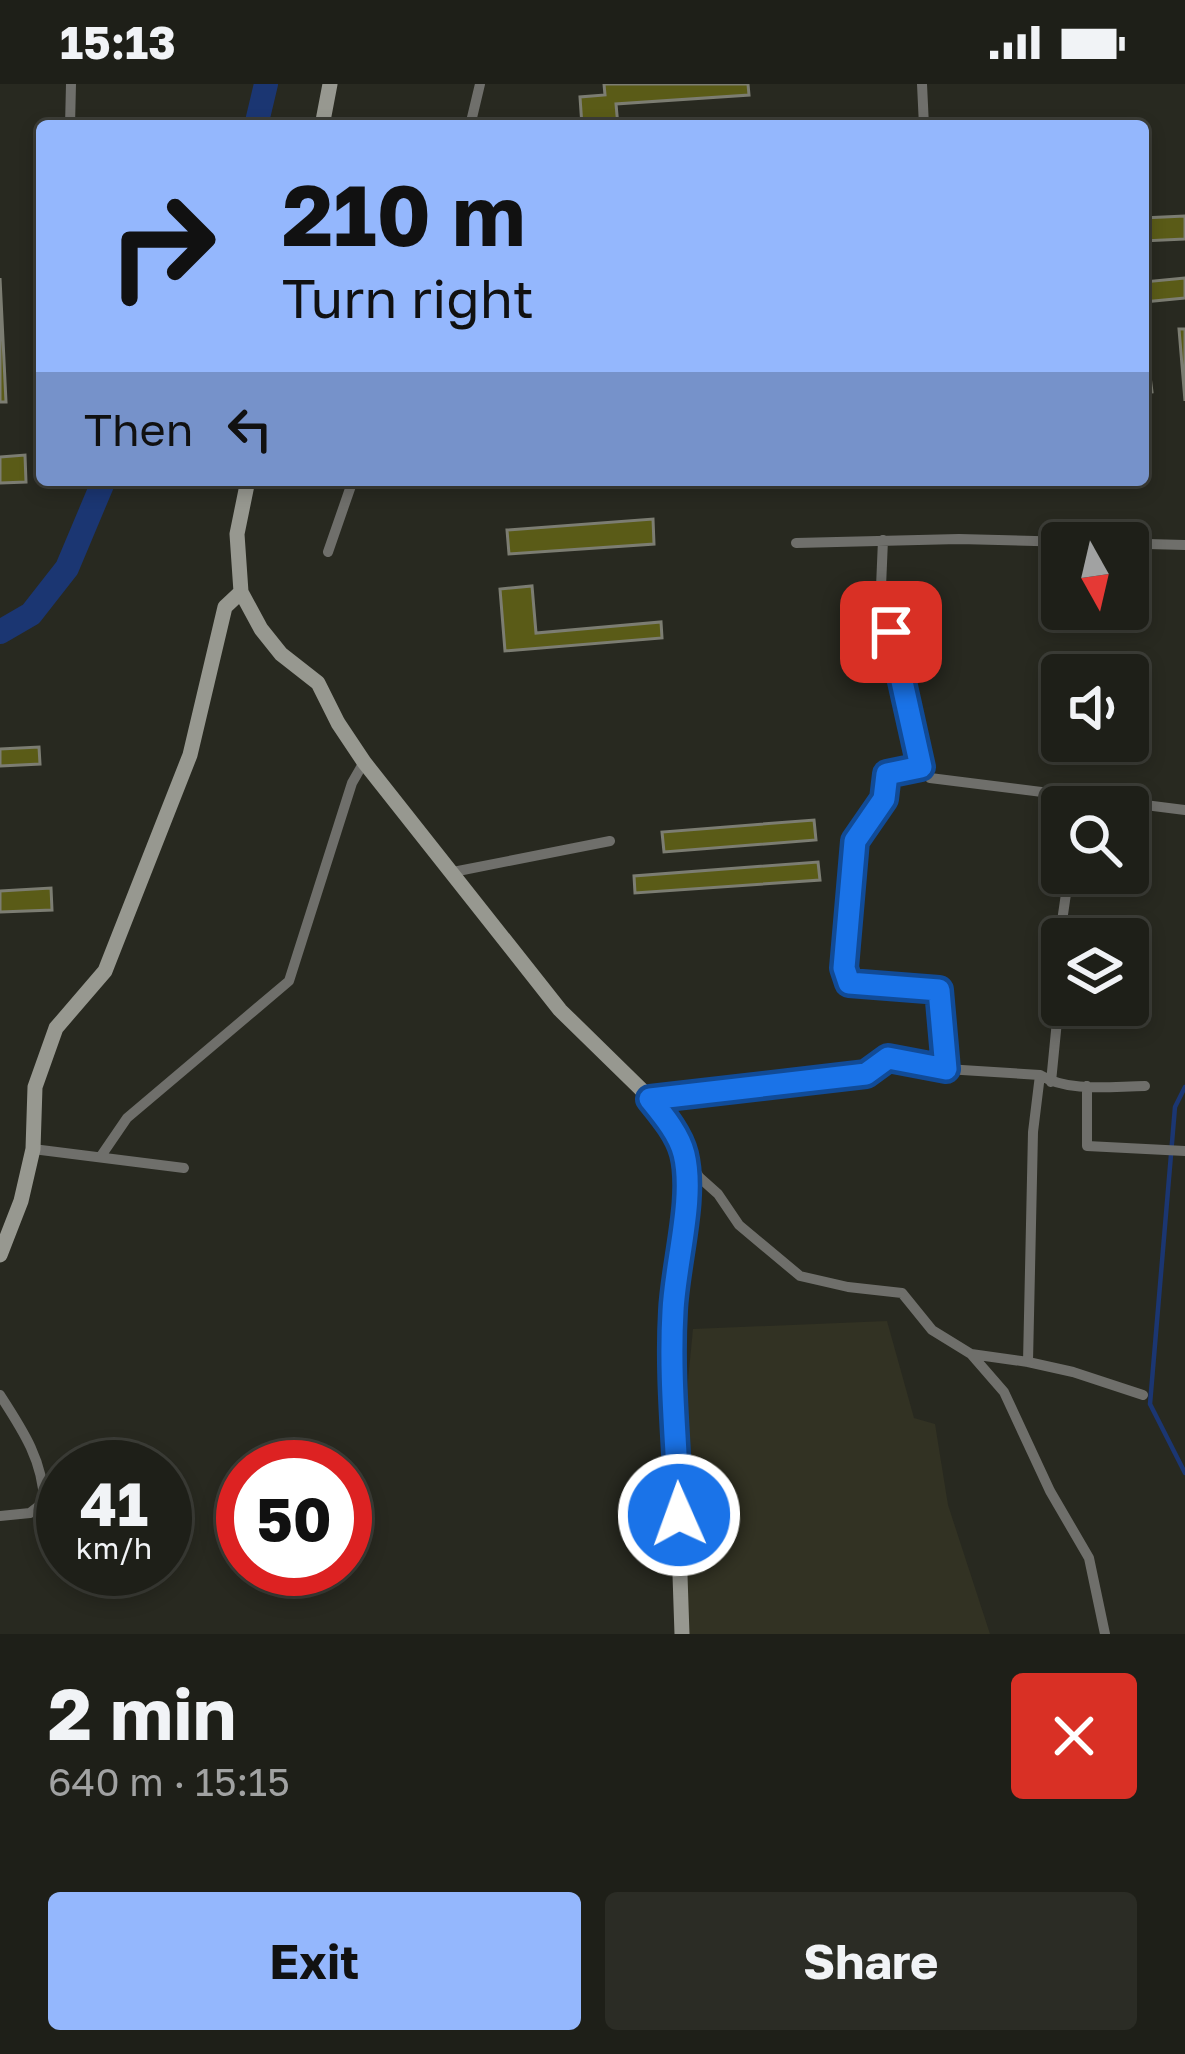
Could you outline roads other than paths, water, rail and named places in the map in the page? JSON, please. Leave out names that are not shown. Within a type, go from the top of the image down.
[{"type":"main road","points":[[323,120],[330,84]]},
{"type":"main road","points":[[247,486],[237,535],[241,592],[261,629],[281,654],[318,683],[364,762],[560,1010],[650,1099],[684,1153],[686,1206],[672,1340],[682,1634]]},
{"type":"main road","points":[[0,1255],[21,1202],[33,1149],[35,1087],[56,1028],[105,970],[190,755],[225,607],[241,592]]},
{"type":"street","points":[[70,120],[71,84]]},
{"type":"street","points":[[471,120],[480,84]]},
{"type":"street","points":[[922,84],[924,120]]},
{"type":"street","points":[[328,553],[351,486]]},
{"type":"street","points":[[796,543],[1014,539],[1185,544]]},
{"type":"street","points":[[883,540],[881,587],[921,767],[930,778],[1041,796]]},
{"type":"street","points":[[101,1156],[127,1118],[289,981],[352,783],[364,762]]},
{"type":"street","points":[[921,767],[887,774],[884,799],[855,841],[844,968],[849,983],[939,990],[946,1069]]},
{"type":"street","points":[[1149,807],[1185,810]]},
{"type":"street","points":[[453,872],[610,841]]},
{"type":"street","points":[[1028,1362],[1034,1132],[1061,980],[1059,942],[1067,894]]},
{"type":"street","points":[[650,1099],[866,1074],[888,1058],[1088,1086],[1145,1086]]},
{"type":"street","points":[[1088,1086],[1088,1146],[1185,1151]]},
{"type":"street","points":[[33,1149],[184,1168]]},
{"type":"street","points":[[684,1153],[739,1225],[800,1276],[902,1293],[932,1330],[971,1354],[1004,1392],[1050,1491],[1089,1558],[1105,1634]]},
{"type":"street","points":[[971,1354],[1073,1372],[1143,1395]]},
{"type":"street","points":[[0,1394],[28,1438],[43,1476],[44,1502],[30,1513],[0,1516]]},
{"type":"waterway","points":[[257,120],[266,84]]},
{"type":"waterway","points":[[0,632],[31,614],[67,568],[101,486]]},
{"type":"waterway","points":[[1185,1087],[1175,1107],[1150,1404],[1185,1473]]}]
